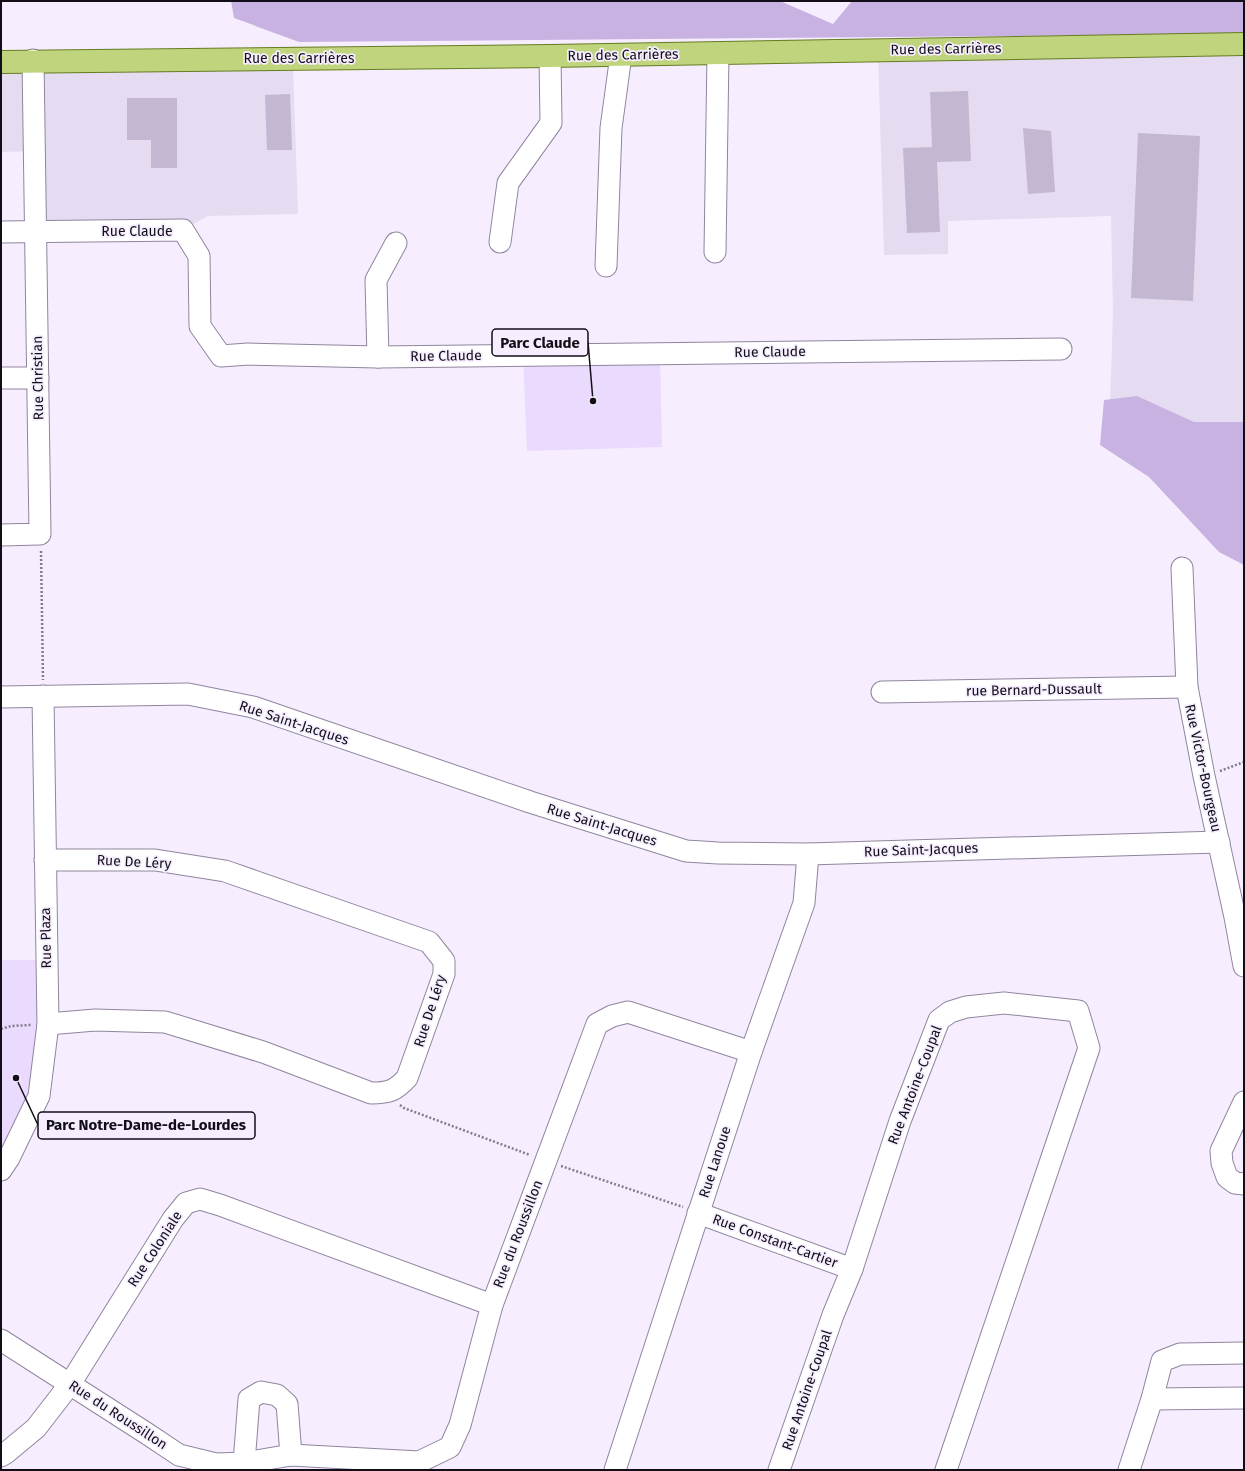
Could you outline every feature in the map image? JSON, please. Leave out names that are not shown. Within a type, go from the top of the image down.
[{"type":"main road","name":"Rue des Carrières","points":[[1,62],[33,60],[621,55],[1244,44]]},
{"type":"street","points":[[715,252],[718,53]]},
{"type":"street","points":[[606,266],[611,128],[621,55]]},
{"type":"street","points":[[500,242],[508,183],[551,123],[550,56]]},
{"type":"street","name":"Rue Christian","points":[[33,60],[40,534]]},
{"type":"street","name":"Rue Claude","points":[[1,232],[183,230],[199,256],[200,326],[221,356],[248,354],[378,357],[1061,349]]},
{"type":"street","points":[[378,357],[376,280],[396,243]]},
{"type":"street","points":[[1,378],[38,378]]},
{"type":"street","points":[[1,535],[40,534]]},
{"type":"street","name":"Rue Victor-Bourgeau","points":[[1182,568],[1186,687],[1244,966]]},
{"type":"street","name":"rue Bernard-Dussault","points":[[882,692],[1186,687]]},
{"type":"street","name":"Rue Saint-Jacques","points":[[1,697],[188,694],[253,707],[530,802],[686,851],[718,853],[808,854],[1219,842]]},
{"type":"street","name":"Rue Plaza","points":[[1,1170],[9,1158],[39,1096],[48,1024],[43,696]]},
{"type":"street","name":"Rue Lanoue","points":[[616,1470],[751,1052],[804,903],[808,854]]},
{"type":"street","name":"Rue De Léry","points":[[45,860],[155,860],[225,871],[429,942],[444,962],[444,974],[407,1078],[397,1089],[384,1093],[371,1093],[263,1052],[165,1022],[95,1020],[48,1024]]},
{"type":"street","name":"Rue Antoine-Coupal","points":[[779,1470],[833,1315],[852,1269],[900,1121],[939,1020],[950,1012],[966,1008],[1004,1004],[1078,1011],[1089,1048],[946,1470]]},
{"type":"street","name":"Rue du Roussillon","points":[[1,1340],[179,1455],[216,1464],[244,1463],[291,1455],[419,1462],[450,1447],[460,1425],[492,1304],[597,1024],[612,1016],[628,1012],[751,1052]]},
{"type":"street","points":[[1244,1102],[1222,1151],[1222,1163],[1227,1177],[1235,1184],[1244,1184]]},
{"type":"street","name":"Rue Coloniale","points":[[1,1456],[6,1454],[36,1428],[70,1384],[173,1219],[186,1203],[200,1199],[220,1205],[492,1304]]},
{"type":"street","name":"Rue Constant-Cartier","points":[[698,1213],[852,1269]]},
{"type":"street","points":[[1129,1470],[1152,1399],[1162,1361],[1180,1354],[1244,1353]]},
{"type":"street","points":[[244,1463],[249,1399],[261,1392],[277,1395],[287,1404],[291,1455]]},
{"type":"street","points":[[1152,1399],[1244,1398]]},
{"type":"path","points":[[40,534],[43,696]]},
{"type":"path","points":[[1204,776],[1244,762]]},
{"type":"path","points":[[1,1029],[11,1026],[48,1024]]},
{"type":"shaded area","points":[[231,1],[780,1],[833,24],[852,1],[1244,1],[1244,34],[299,42],[234,18]]},
{"type":"shaded area","points":[[1244,46],[1244,434],[1109,437],[1113,313],[1111,216],[948,221],[948,254],[884,255],[878,51]]},
{"type":"shaded area","points":[[1,64],[293,65],[298,214],[208,216],[183,230],[36,231],[35,151],[1,152]]},
{"type":"shaded area","points":[[660,353],[662,447],[527,451],[523,355]]},
{"type":"shaded area","points":[[1137,396],[1194,422],[1244,422],[1244,565],[1219,552],[1149,477],[1100,445],[1104,400]]},
{"type":"shaded area","points":[[1,960],[40,960],[41,1029],[21,1128],[1,1160]]},
{"type":"building","points":[[968,91],[971,161],[937,162],[940,232],[907,233],[903,148],[932,147],[930,92]]},
{"type":"building","points":[[290,94],[292,150],[267,150],[265,95]]},
{"type":"building","points":[[127,98],[177,98],[177,168],[151,168],[151,140],[127,140]]},
{"type":"building","points":[[1023,128],[1051,131],[1055,192],[1028,194]]},
{"type":"building","points":[[1138,133],[1200,136],[1193,301],[1131,298]]},
{"type":"place","name":"Parc Claude","points":[[593,401]]},
{"type":"place","name":"Parc Notre-Dame-de-Lourdes","points":[[16,1078]]}]
